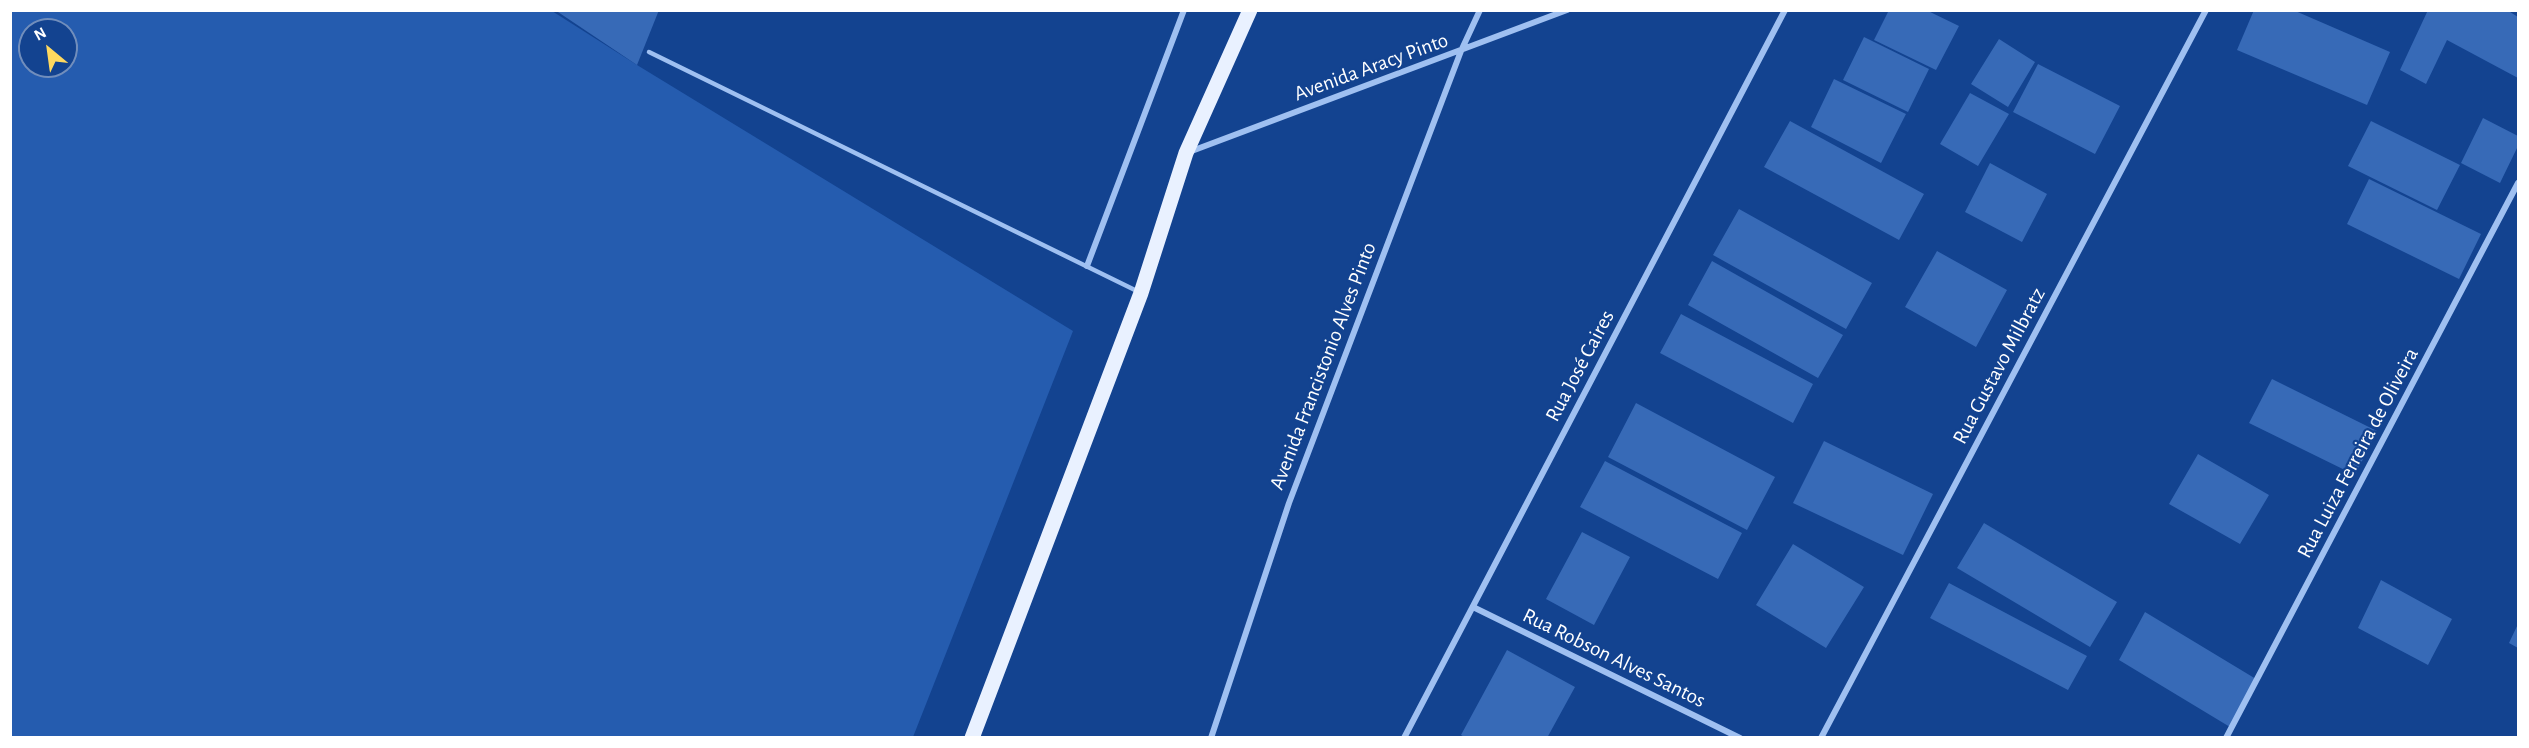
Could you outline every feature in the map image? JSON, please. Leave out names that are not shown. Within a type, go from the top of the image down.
[{"type":"main road","points":[[972,738],[1141,293],[1186,153],[1250,10]]},
{"type":"street","points":[[1087,266],[1184,10]]},
{"type":"street","name":"Avenida Francistonio Alves Pinto","points":[[1211,738],[1289,503],[1461,51],[1480,10]]},
{"type":"street","name":"Avenida Aracy Pinto","points":[[1186,153],[1567,10]]},
{"type":"street","name":"Rua José Caires","points":[[1404,738],[1785,10]]},
{"type":"street","name":"Rua Gustavo Milbratz","points":[[1821,738],[2206,10]]},
{"type":"street","name":"Rua Luiza Ferreira de Oliveira","points":[[2226,738],[2518,183]]},
{"type":"street","name":"Rua Robson Alves Santos","points":[[1473,608],[1740,738]]},
{"type":"lane","points":[[649,52],[1141,293]]},
{"type":"shaded area","points":[[10,11],[552,11],[1073,331],[913,737],[11,737]]},
{"type":"building","points":[[555,10],[659,10],[637,65]]},
{"type":"building","points":[[1889,10],[1926,10],[1959,26],[1936,70],[1874,40]]},
{"type":"building","points":[[2254,10],[2293,10],[2390,52],[2367,105],[2237,50]]},
{"type":"building","points":[[2428,10],[2507,10],[2518,17],[2518,78],[2447,40],[2426,84],[2400,70]]},
{"type":"building","points":[[1864,37],[1929,69],[1908,112],[1843,80]]},
{"type":"building","points":[[1999,39],[2035,62],[2008,107],[1971,84]]},
{"type":"building","points":[[2038,64],[2120,106],[2095,154],[2013,112]]},
{"type":"building","points":[[1834,79],[1906,114],[1881,163],[1811,127]]},
{"type":"building","points":[[1970,93],[2009,114],[1978,166],[1940,144]]},
{"type":"building","points":[[2483,118],[2518,136],[2518,146],[2500,183],[2461,163]]},
{"type":"building","points":[[1790,121],[1924,194],[1899,240],[1764,167]]},
{"type":"building","points":[[2371,121],[2460,165],[2437,210],[2348,166]]},
{"type":"building","points":[[1990,163],[2047,194],[2022,242],[1965,212]]},
{"type":"building","points":[[2369,179],[2481,234],[2459,279],[2347,224]]},
{"type":"building","points":[[1739,209],[1872,283],[1846,329],[1713,255]]},
{"type":"building","points":[[1937,251],[2007,290],[1976,347],[1905,307]]},
{"type":"building","points":[[1712,261],[1843,335],[1818,378],[1688,305]]},
{"type":"building","points":[[1681,314],[1813,384],[1793,423],[1660,353]]},
{"type":"building","points":[[2272,379],[2377,431],[2355,475],[2249,423]]},
{"type":"building","points":[[1636,403],[1775,477],[1747,530],[1608,457]]},
{"type":"building","points":[[1824,441],[1933,494],[1903,555],[1793,503]]},
{"type":"building","points":[[2198,454],[2269,495],[2240,544],[2169,504]]},
{"type":"building","points":[[1605,461],[1742,533],[1718,579],[1580,507]]},
{"type":"building","points":[[1984,523],[2117,602],[2090,647],[1957,568]]},
{"type":"building","points":[[1582,532],[1630,557],[1594,625],[1546,599]]},
{"type":"building","points":[[1793,544],[1864,587],[1826,648],[1756,605]]},
{"type":"building","points":[[2381,580],[2452,619],[2428,665],[2358,628]]},
{"type":"building","points":[[1949,583],[2087,656],[2068,690],[1930,618]]},
{"type":"building","points":[[2145,612],[2256,679],[2230,727],[2119,660]]},
{"type":"building","points":[[2518,624],[2518,648],[2509,643]]},
{"type":"building","points":[[1507,650],[1575,687],[1547,738],[1466,738],[1461,735]]}]
